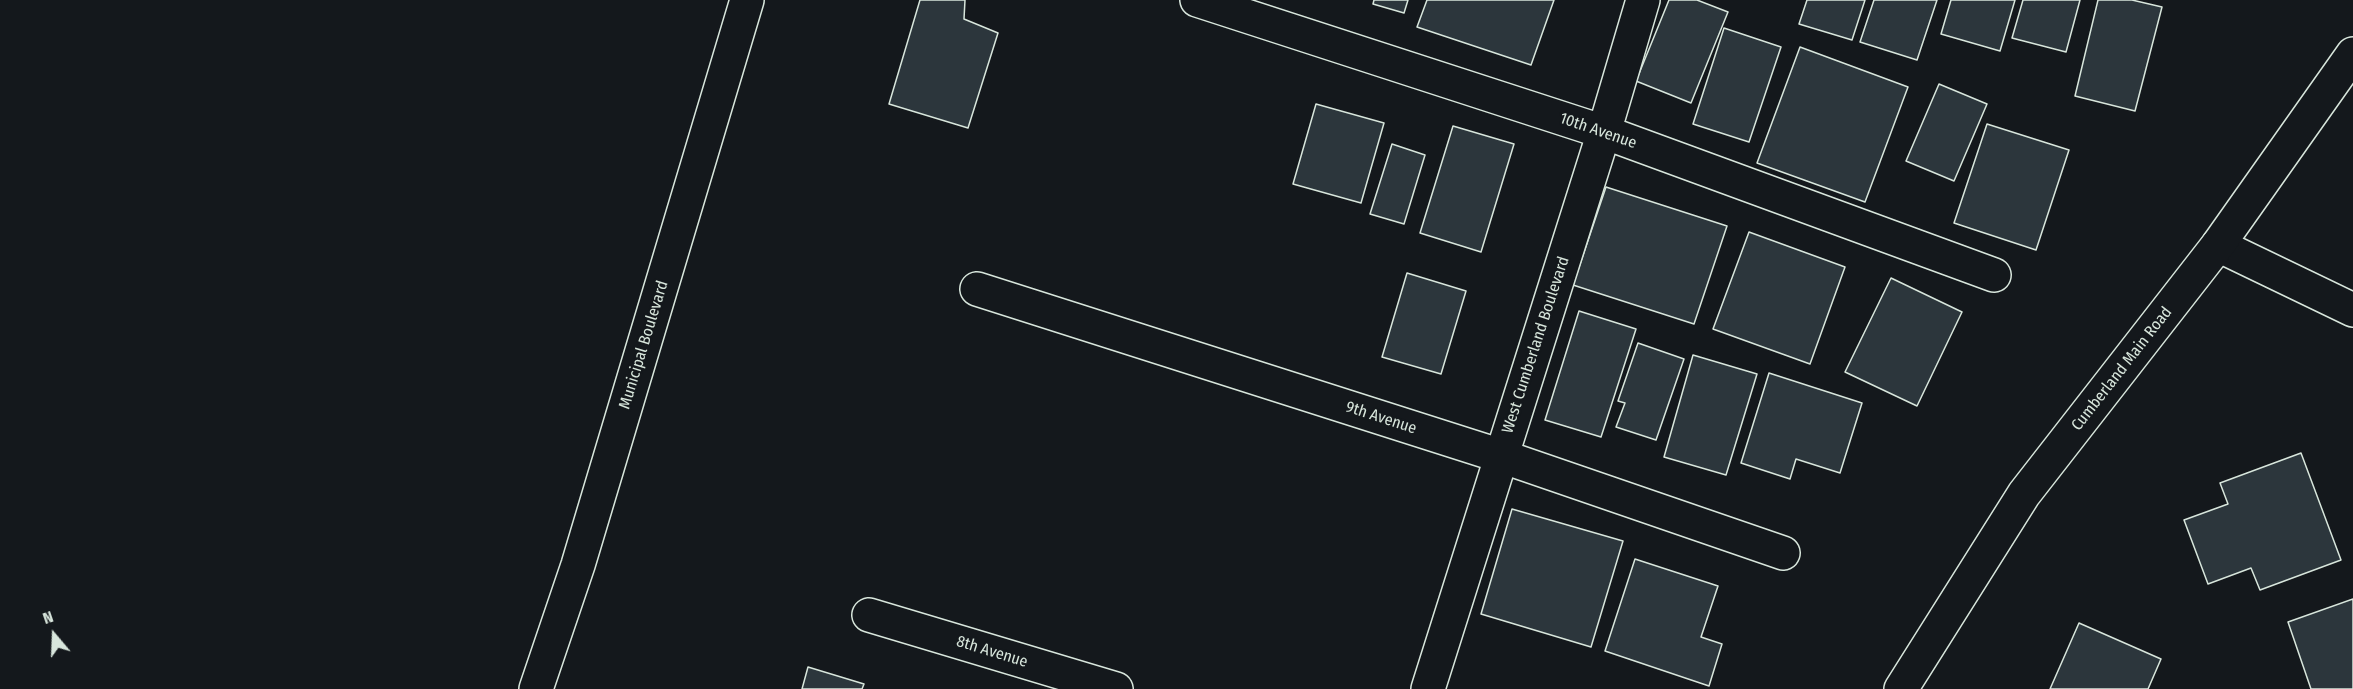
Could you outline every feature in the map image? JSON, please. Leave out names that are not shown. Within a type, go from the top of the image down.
[{"type":"street","name":"Municipal Boulevard","points":[[536,689],[578,565],[747,0]]},
{"type":"street","name":"10th Avenue","points":[[1197,0],[1604,132],[1994,275]]},
{"type":"street","name":"West Cumberland Boulevard","points":[[1428,689],[1604,132],[1643,0]]},
{"type":"street","name":"Cumberland Main Road","points":[[1900,689],[2024,494],[2218,245],[2353,54]]},
{"type":"street","points":[[2218,245],[2353,310]]},
{"type":"street","name":"9th Avenue","points":[[977,289],[1501,456],[1783,553]]},
{"type":"street","name":"8th Avenue","points":[[869,615],[1116,689]]},
{"type":"building","points":[[920,0],[965,0],[964,19],[998,33],[968,128],[889,104]]},
{"type":"building","points":[[1374,0],[1408,0],[1404,13],[1373,4]]},
{"type":"building","points":[[1427,0],[1554,0],[1531,65],[1417,27]]},
{"type":"building","points":[[1669,0],[1697,0],[1728,12],[1691,103],[1636,81]]},
{"type":"building","points":[[1807,0],[1865,0],[1852,40],[1799,24]]},
{"type":"building","points":[[1874,0],[1937,0],[1917,60],[1860,42]]},
{"type":"building","points":[[1951,0],[2015,0],[2000,51],[1941,34]]},
{"type":"building","points":[[2023,0],[2080,0],[2066,52],[2012,38]]},
{"type":"building","points":[[2098,0],[2132,0],[2162,7],[2135,111],[2075,96]]},
{"type":"building","points":[[1724,28],[1781,47],[1749,142],[1693,124]]},
{"type":"building","points":[[1800,47],[1908,87],[1865,202],[1757,163]]},
{"type":"building","points":[[1939,84],[1987,104],[1954,181],[1906,161]]},
{"type":"building","points":[[1316,104],[1384,123],[1361,203],[1293,184]]},
{"type":"building","points":[[1987,124],[2069,150],[2036,250],[1954,223]]},
{"type":"building","points":[[1453,126],[1514,144],[1481,252],[1420,233]]},
{"type":"building","points":[[1392,144],[1425,155],[1404,224],[1370,214]]},
{"type":"building","points":[[1606,187],[1727,226],[1694,324],[1573,285]]},
{"type":"building","points":[[1749,232],[1845,267],[1810,364],[1713,329]]},
{"type":"building","points":[[1407,273],[1466,291],[1441,374],[1382,357]]},
{"type":"building","points":[[1891,278],[1962,312],[1917,406],[1845,372]]},
{"type":"building","points":[[1579,311],[1636,329],[1601,437],[1545,420]]},
{"type":"building","points":[[1638,343],[1684,359],[1656,440],[1616,427],[1625,403],[1618,401]]},
{"type":"building","points":[[1693,355],[1757,374],[1726,475],[1664,457]]},
{"type":"building","points":[[1769,373],[1862,403],[1840,473],[1796,459],[1790,479],[1741,463]]},
{"type":"building","points":[[2301,453],[2341,560],[2260,590],[2251,568],[2208,584],[2184,520],[2228,504],[2220,483]]},
{"type":"building","points":[[1512,509],[1623,541],[1591,647],[1481,614]]},
{"type":"building","points":[[1635,559],[1718,586],[1701,637],[1722,644],[1709,686],[1605,651]]},
{"type":"building","points":[[2353,599],[2353,689],[2311,689],[2288,622]]},
{"type":"building","points":[[2079,623],[2161,659],[2148,689],[2050,689]]},
{"type":"building","points":[[808,667],[864,684],[862,689],[802,689]]}]
